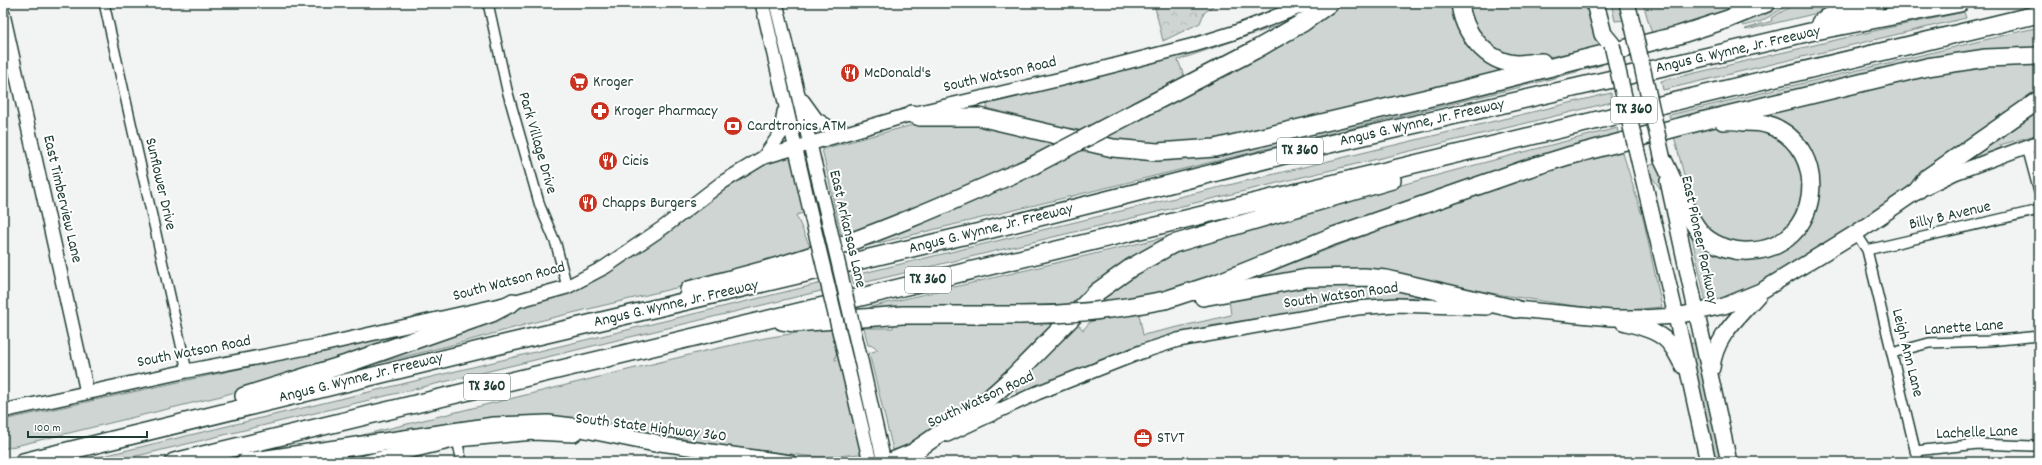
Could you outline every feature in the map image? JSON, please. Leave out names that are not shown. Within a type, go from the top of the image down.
[{"type":"highway","points":[[632,315],[656,299],[788,263],[851,241],[951,202],[1034,165],[1256,50],[1304,22],[1330,3]]},
{"type":"highway","points":[[1460,3],[1462,17],[1467,30],[1482,49],[1497,58],[1516,64],[1560,60],[1574,62]]},
{"type":"highway","points":[[1595,3],[1604,34],[1610,37]]},
{"type":"highway","points":[[912,114],[920,117],[979,117],[1113,148],[1157,152],[1200,150],[1261,138],[1679,35],[1728,19],[1767,3]]},
{"type":"highway","points":[[1810,32],[1826,18],[1876,3]]},
{"type":"highway","name":"Angus G. Wynne, Jr. Freeway","points":[[23,462],[298,394],[980,232],[1312,148],[1578,88],[1810,32],[1960,3]]},
{"type":"highway","name":"Angus G. Wynne, Jr. Freeway","points":[[174,462],[210,458],[770,318],[2039,14]]},
{"type":"highway","points":[[770,318],[796,323],[903,315],[1061,315],[1105,311],[1165,300],[1217,283],[1330,236],[1526,169],[1702,121],[1933,66],[1986,58],[2039,56]]},
{"type":"highway","points":[[1917,191],[1927,178],[2039,100]]},
{"type":"highway","points":[[1664,160],[1694,224],[1705,237],[1721,246],[1745,251],[1765,249],[1792,234],[1800,226],[1810,200],[1812,182],[1807,164],[1798,147],[1785,134],[1769,125],[1727,121],[1712,123],[1702,121]]},
{"type":"highway","points":[[911,456],[983,404],[1012,378],[1097,292],[1132,267],[1173,244],[1396,179],[1412,164]]},
{"type":"highway","points":[[1165,300],[1191,299],[1307,278],[1364,277],[1386,279],[1516,309]]},
{"type":"highway","points":[[92,446],[111,430],[236,399],[280,385],[492,313],[513,302]]},
{"type":"highway","points":[[246,462],[494,426],[548,424],[581,428],[655,443]]},
{"type":"main road","name":"East Arkansas Lane","points":[[762,3],[870,462]]},
{"type":"main road","name":"East Arkansas Lane","points":[[776,3],[885,462]]},
{"type":"main road","name":"South Watson Road","points":[[3,411],[187,371],[322,345],[513,302],[567,287],[605,267],[664,227],[723,182],[764,157],[912,114],[1194,45],[1233,33],[1310,3]]},
{"type":"main road","points":[[1603,3],[1690,377],[1708,462]]},
{"type":"main road","name":"East Pioneer Parkway","points":[[1627,3],[1664,160],[1729,462]]},
{"type":"main road","name":"East Timberview Lane","points":[[3,14],[87,392]]},
{"type":"main road","points":[[796,88],[811,114],[821,123],[840,134]]},
{"type":"main road","points":[[764,157],[781,133],[784,119],[784,98]]},
{"type":"main road","name":"South Watson Road","points":[[885,462],[911,456],[1037,394],[1141,352],[1178,340],[1357,308],[1396,305],[1516,309],[1611,318],[1676,316],[1724,306],[1763,290],[1856,233],[1917,191],[1955,173],[2039,142]]},
{"type":"main road","points":[[1711,379],[1715,351],[1720,339],[1763,290]]},
{"type":"main road","points":[[1611,318],[1654,332],[1663,338],[1671,346],[1690,377]]},
{"type":"main road","name":"South State Highway 360","points":[[365,462],[457,440],[534,433],[609,436],[790,462]]},
{"type":"street","name":"Sunflower Drive","points":[[104,3],[187,371]]},
{"type":"street","name":"Park Village Drive","points":[[488,3],[507,90],[540,206],[556,244],[567,287]]},
{"type":"street","points":[[2027,147],[2039,192]]},
{"type":"street","name":"Billy B Avenue","points":[[1867,250],[2039,210]]},
{"type":"street","points":[[1856,233],[1867,250]]},
{"type":"street","name":"Leigh Ann Lane","points":[[1867,250],[1918,462]]},
{"type":"street","name":"Lanette Lane","points":[[1892,353],[1929,343],[1988,341],[2039,336]]},
{"type":"street","points":[[457,440],[462,462]]},
{"type":"street","name":"Lachelle Lane","points":[[1916,451],[1978,444],[2039,445]]},
{"type":"green space","points":[[1154,3],[1213,3],[1213,6],[1204,13],[1200,23],[1163,41]]},
{"type":"green space","points":[[1343,3],[1456,3],[1459,18],[1513,72],[1259,132],[1174,146],[1096,138],[1314,22]]},
{"type":"green space","points":[[1465,3],[1590,3],[1600,46],[1554,56],[1532,59],[1514,58],[1483,43]]},
{"type":"green space","points":[[1611,3],[1618,3],[1625,20],[1615,21]]},
{"type":"green space","points":[[1643,3],[1747,3],[1721,14],[1652,34]]},
{"type":"green space","points":[[1781,3],[1792,3],[1760,22],[1743,26],[1741,21]]},
{"type":"green space","points":[[1797,3],[1860,3],[1745,29],[1772,21],[1771,18]]},
{"type":"green space","points":[[1325,4],[1078,131],[987,108],[987,104],[1176,57],[1227,41]],"holes":[[[1277,26],[1279,27],[1184,76],[1178,60]]]},
{"type":"green space","points":[[1964,12],[1966,18],[1663,90],[1661,81],[1887,28]]},
{"type":"green space","points":[[2039,27],[2039,51],[1671,124],[1669,115]]},
{"type":"green space","points":[[1600,60],[1602,65],[1521,87],[858,248],[857,244],[1084,145],[1178,156]]},
{"type":"green space","points":[[2039,61],[2039,93],[1904,190],[1785,271],[1745,292],[1725,299],[1706,302],[1689,225],[1751,256],[1811,218],[1819,192],[1819,175],[1813,158],[1765,119],[1764,111],[1936,70]]},
{"type":"green space","points":[[1611,93],[1612,102],[854,285],[851,276]]},
{"type":"green space","points":[[2039,109],[2039,134],[2000,145],[2001,148],[1967,162],[1965,158]]},
{"type":"green space","points":[[935,119],[961,119],[1060,141],[980,181],[842,240],[822,149]]},
{"type":"green space","points":[[1732,125],[1778,132],[1806,167],[1797,223],[1756,246],[1724,242],[1702,223],[1684,175],[1674,136],[1707,128]]},
{"type":"green space","points":[[1617,128],[1619,136],[1200,285],[1096,305],[1108,295],[1147,269],[1174,254],[1203,241],[1306,211]]},
{"type":"green space","points":[[1622,150],[1644,222],[1662,307],[1618,311],[1588,308],[1496,294],[1403,275],[1243,282],[1498,184]]},
{"type":"green space","points":[[792,153],[807,212],[796,215],[811,249],[725,276],[535,322],[456,344],[354,369],[455,330],[580,285],[760,165]]},
{"type":"green space","points":[[1657,163],[1664,191],[1662,191],[1651,176],[1648,166]]},
{"type":"green space","points":[[1195,230],[1073,308],[870,312],[870,307]]},
{"type":"green space","points":[[822,283],[825,290],[112,462],[78,462]]},
{"type":"green space","points":[[1374,284],[1430,296],[1367,300],[1210,326],[1147,343],[1097,361],[1019,396],[1016,393],[1016,388],[1076,322],[1083,330],[1091,321],[1139,314],[1143,335],[1231,315],[1229,299],[1300,287],[1310,287],[1311,285]]},
{"type":"green space","points":[[460,318],[349,359],[221,396],[3,449],[3,420],[322,351]]},
{"type":"green space","points":[[894,322],[1048,323],[1053,328],[1019,367],[918,443],[893,450],[869,353],[878,350],[874,346],[868,345],[864,328],[893,328]]},
{"type":"green space","points":[[834,327],[839,351],[836,354],[835,360],[842,359],[863,450],[860,454],[826,457],[807,456],[725,446],[656,434],[586,425],[338,441],[705,351],[765,338]]},
{"type":"green space","points":[[1698,342],[1725,462],[1715,462],[1689,344]]},
{"type":"green space","points":[[417,440],[383,452],[339,462],[272,462]]},
{"type":"place","name":"McDonald's","points":[[850,73]]},
{"type":"place","name":"Kroger","points":[[579,82]]},
{"type":"place","name":"Kroger Pharmacy","points":[[600,111]]},
{"type":"place","name":"Cardtronics ATM","points":[[733,126]]},
{"type":"place","name":"Cicis","points":[[608,161]]},
{"type":"place","name":"Chapps Burgers","points":[[588,203]]},
{"type":"place","name":"STVT","points":[[1143,438]]}]
